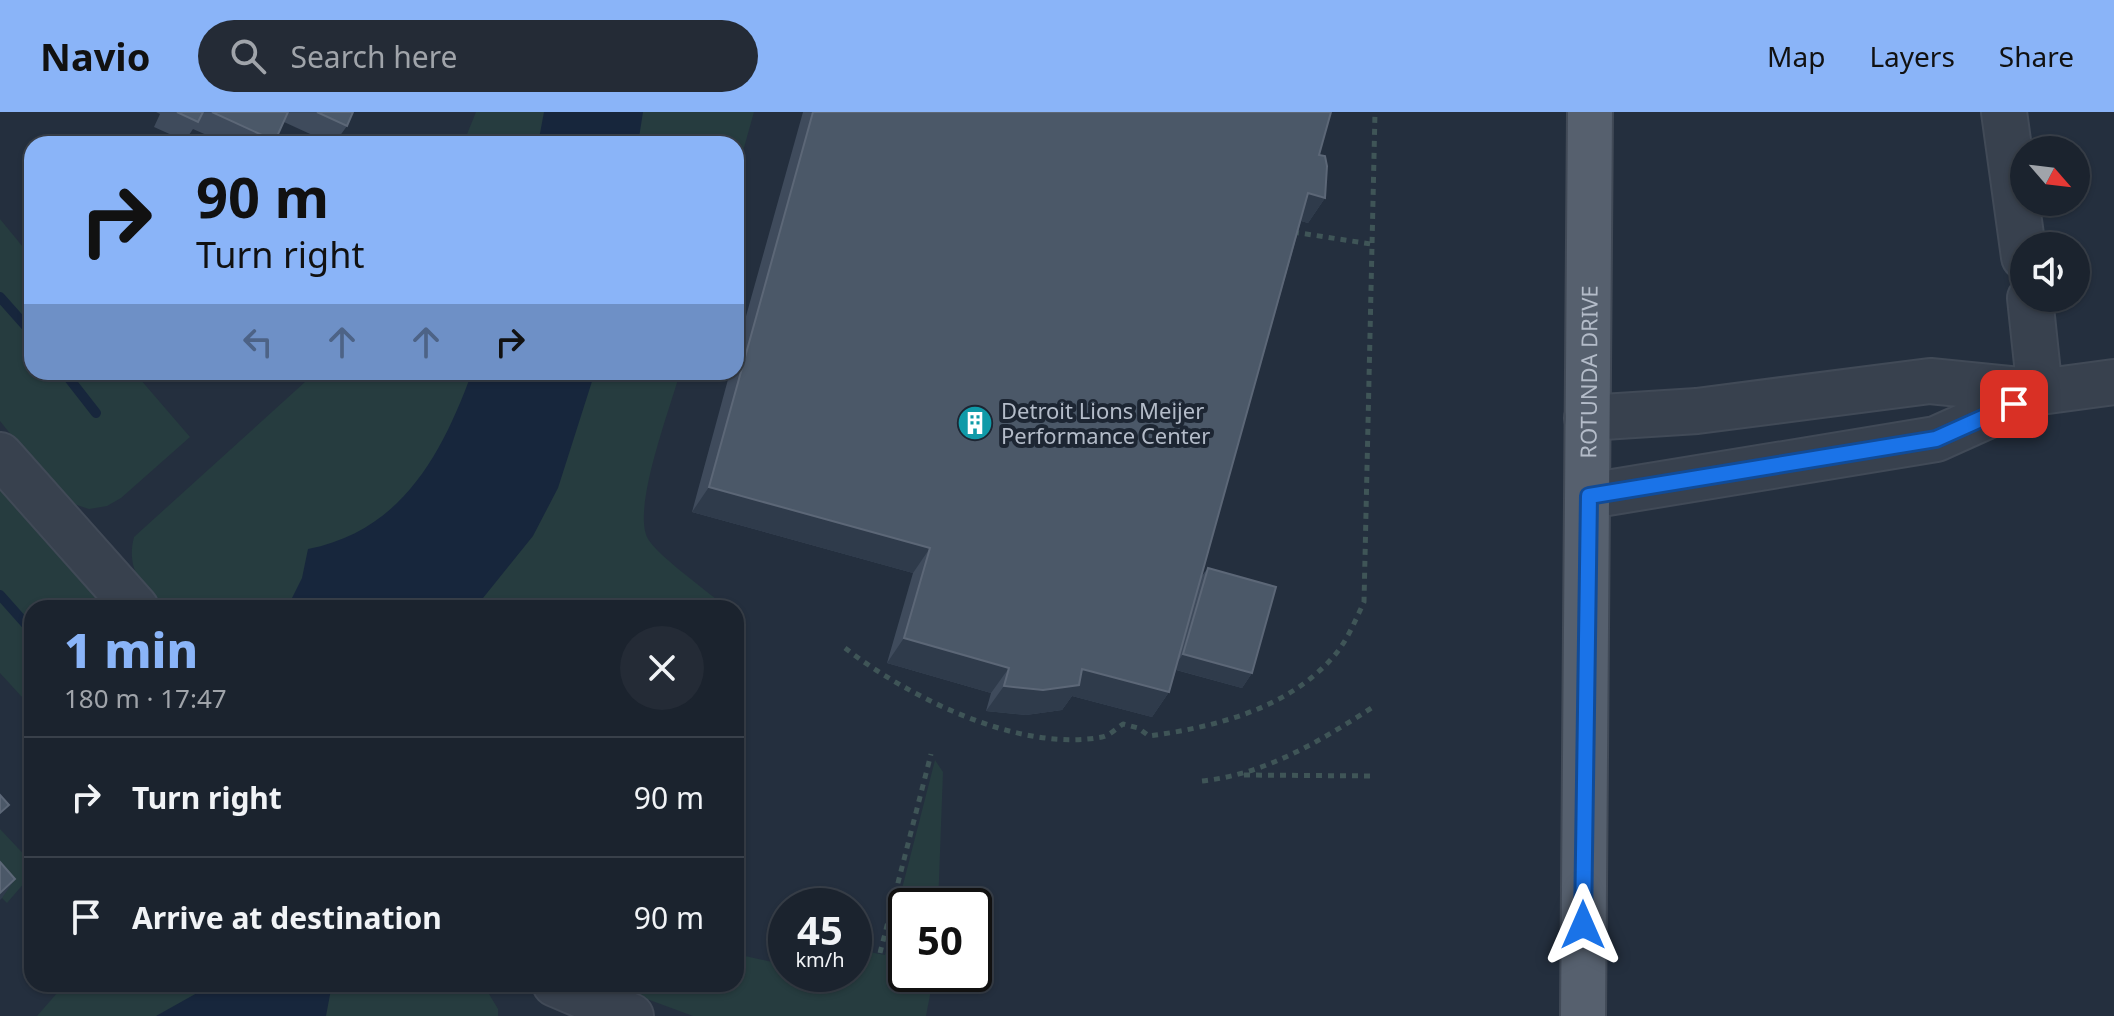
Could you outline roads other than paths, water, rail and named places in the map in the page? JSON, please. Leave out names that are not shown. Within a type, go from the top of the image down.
[{"type":"main road","name":"ROTUNDA DRIVE","points":[[1583,1016],[1590,112]]},
{"type":"street","points":[[2004,112],[2021,232]]},
{"type":"street","points":[[2031,312],[2040,392]]},
{"type":"street","points":[[1587,418],[1697,411],[1930,381],[2040,392],[2114,382]]},
{"type":"street","points":[[1589,496],[1936,439],[2040,392]]},
{"type":"street","points":[[0,455],[129,600]]},
{"type":"street","points":[[574,992],[631,1016]]},
{"type":"water","points":[[544,112],[643,112],[639,136],[540,136]]},
{"type":"water","points":[[469,380],[592,380],[558,488],[533,536],[481,600],[291,600],[302,578],[308,549],[341,540],[393,507],[414,485],[431,460]]},
{"type":"water","points":[[199,992],[330,992],[326,1016],[156,1016]]},
{"type":"waterway","points":[[0,297],[24,324]]},
{"type":"waterway","points":[[70,380],[96,413]]},
{"type":"waterway","points":[[0,595],[24,622]]},
{"type":"place","name":"Detroit Lions Meijer Performance Center","points":[[975,423]]}]
